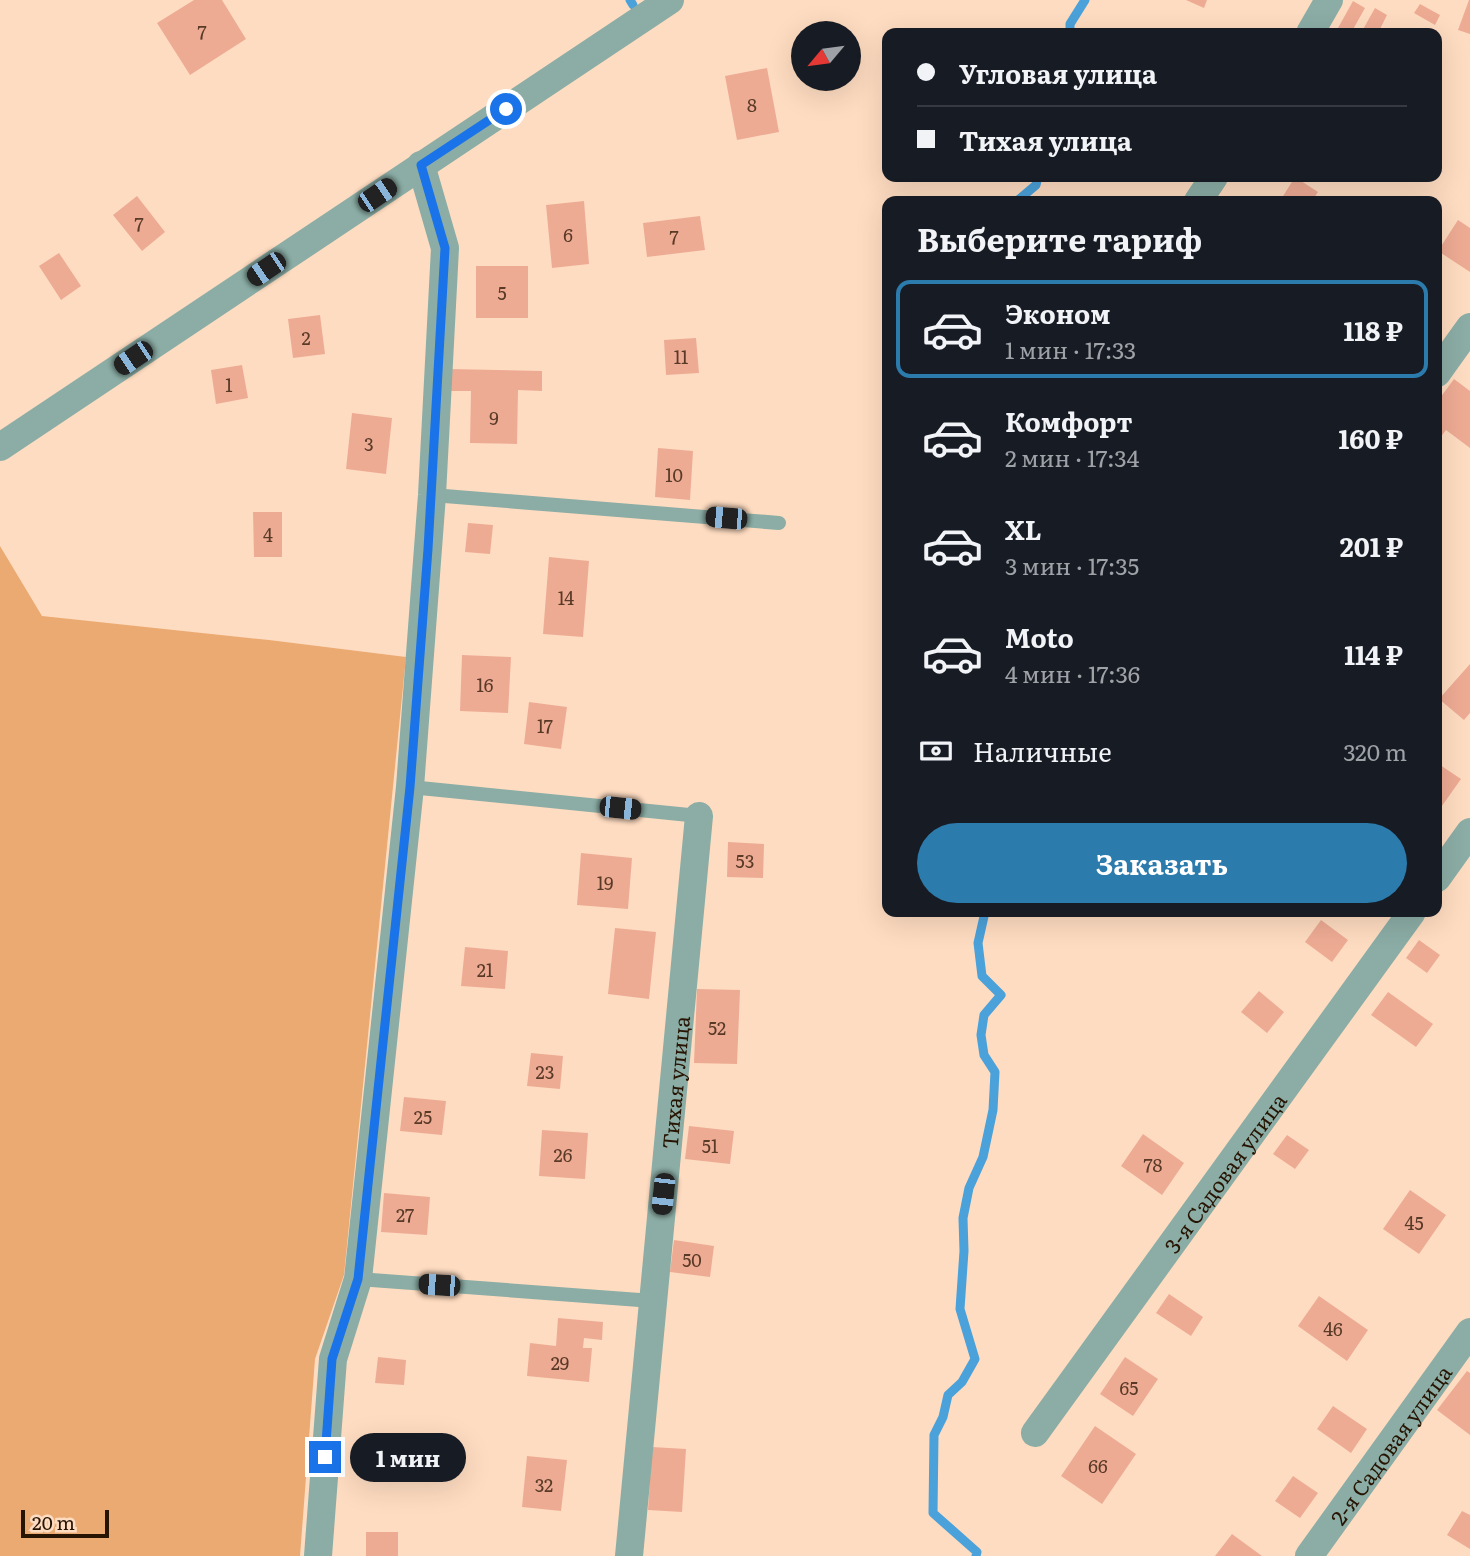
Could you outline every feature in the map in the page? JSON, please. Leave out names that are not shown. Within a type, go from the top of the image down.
[{"type":"street","points":[[1313,28],[1329,0]]},
{"type":"street","points":[[0,447],[658,3]]},
{"type":"street","points":[[318,1556],[332,1359],[358,1279],[410,787],[432,495],[445,248],[421,165]]},
{"type":"street","points":[[1442,366],[1470,327]]},
{"type":"street","name":"Тихая улица","points":[[629,1556],[699,816]]},
{"type":"street","points":[[1442,871],[1470,832]]},
{"type":"street","name":"3-я Садовая улица","points":[[1035,1433],[1408,917]]},
{"type":"street","name":"2-я Садовая улица","points":[[1309,1556],[1470,1332]]},
{"type":"lane","points":[[432,495],[779,523]]},
{"type":"lane","points":[[410,787],[699,816]]},
{"type":"lane","points":[[358,1279],[653,1301]]},
{"type":"shaded area","points":[[0,546],[42,616],[406,657],[344,1275],[315,1359],[300,1556],[0,1556]]},
{"type":"building","points":[[194,0],[222,0],[246,39],[190,75],[157,23]]},
{"type":"building","points":[[1186,0],[1207,0],[1204,8]]},
{"type":"building","points":[[1470,0],[1470,34],[1458,30]]},
{"type":"building","points":[[1353,1],[1365,8],[1354,28],[1338,28]]},
{"type":"building","points":[[1420,4],[1440,15],[1435,25],[1414,13]]},
{"type":"building","points":[[1375,8],[1387,15],[1380,28],[1364,28]]},
{"type":"building","points":[[767,68],[779,132],[737,140],[725,76]]},
{"type":"building","points":[[1292,182],[1303,182],[1318,192],[1315,196],[1283,196]]},
{"type":"building","points":[[137,196],[165,232],[142,251],[113,215]]},
{"type":"building","points":[[584,201],[589,264],[552,268],[546,205]]},
{"type":"building","points":[[700,216],[705,250],[647,257],[643,223]]},
{"type":"building","points":[[1458,220],[1470,228],[1470,272],[1442,254],[1442,245]]},
{"type":"building","points":[[59,253],[81,286],[61,300],[39,266]]},
{"type":"building","points":[[476,266],[528,266],[528,318],[476,318]]},
{"type":"building","points":[[320,315],[325,354],[293,358],[288,319]]},
{"type":"building","points":[[696,338],[699,373],[666,375],[664,340]]},
{"type":"building","points":[[242,365],[248,398],[216,404],[211,370]]},
{"type":"building","points":[[449,369],[542,371],[542,391],[518,390],[517,444],[470,443],[471,391],[449,391]]},
{"type":"building","points":[[1454,379],[1470,391],[1470,448],[1446,430],[1442,435],[1442,395]]},
{"type":"building","points":[[352,413],[392,418],[386,474],[346,469]]},
{"type":"building","points":[[658,448],[693,451],[690,500],[655,497]]},
{"type":"building","points":[[253,512],[282,512],[282,557],[254,557]]},
{"type":"building","points":[[468,523],[493,525],[490,554],[465,552]]},
{"type":"building","points":[[549,557],[589,561],[583,637],[543,634]]},
{"type":"building","points":[[462,655],[511,657],[508,713],[460,711]]},
{"type":"building","points":[[1470,664],[1470,713],[1464,720],[1442,702],[1442,696]]},
{"type":"building","points":[[529,702],[567,707],[561,749],[524,744]]},
{"type":"building","points":[[1442,766],[1461,779],[1442,806]]},
{"type":"building","points":[[728,842],[764,844],[763,878],[727,877]]},
{"type":"building","points":[[581,853],[632,858],[628,909],[577,905]]},
{"type":"building","points":[[1321,920],[1348,940],[1332,962],[1305,942]]},
{"type":"building","points":[[615,928],[656,932],[649,999],[608,994]]},
{"type":"building","points":[[1419,940],[1440,955],[1427,973],[1406,958]]},
{"type":"building","points":[[465,947],[508,951],[505,989],[461,986]]},
{"type":"building","points":[[697,989],[740,990],[737,1064],[694,1063]]},
{"type":"building","points":[[1259,991],[1284,1012],[1267,1033],[1241,1012]]},
{"type":"building","points":[[1388,992],[1433,1024],[1416,1047],[1371,1015]]},
{"type":"building","points":[[531,1053],[563,1056],[560,1089],[527,1086]]},
{"type":"building","points":[[404,1097],[446,1101],[442,1135],[400,1131]]},
{"type":"building","points":[[689,1126],[734,1131],[730,1164],[685,1159]]},
{"type":"building","points":[[542,1130],[588,1133],[585,1179],[539,1176]]},
{"type":"building","points":[[1143,1134],[1184,1163],[1162,1195],[1121,1166]]},
{"type":"building","points":[[1287,1135],[1309,1150],[1295,1169],[1273,1154]]},
{"type":"building","points":[[1410,1190],[1446,1215],[1419,1254],[1383,1229]]},
{"type":"building","points":[[384,1193],[430,1197],[427,1235],[381,1232]]},
{"type":"building","points":[[674,1240],[714,1246],[710,1277],[670,1272]]},
{"type":"building","points":[[1169,1294],[1203,1317],[1191,1336],[1156,1313]]},
{"type":"building","points":[[1319,1296],[1368,1330],[1347,1361],[1298,1326]]},
{"type":"building","points":[[558,1318],[603,1322],[602,1340],[584,1338],[583,1348],[592,1348],[589,1382],[527,1376],[530,1343],[556,1346]]},
{"type":"building","points":[[378,1357],[406,1360],[404,1385],[375,1383]]},
{"type":"building","points":[[1125,1357],[1158,1379],[1133,1416],[1100,1394]]},
{"type":"building","points":[[1467,1371],[1470,1373],[1470,1435],[1437,1410]]},
{"type":"building","points":[[1333,1406],[1367,1429],[1351,1453],[1317,1429]]},
{"type":"building","points":[[1095,1426],[1136,1454],[1102,1504],[1061,1476]]},
{"type":"building","points":[[652,1447],[686,1449],[682,1512],[648,1510]]},
{"type":"building","points":[[527,1456],[567,1460],[561,1511],[522,1507]]},
{"type":"building","points":[[1293,1476],[1318,1493],[1300,1518],[1275,1501]]},
{"type":"building","points":[[1462,1511],[1470,1515],[1470,1549],[1447,1535]]},
{"type":"building","points":[[366,1532],[398,1532],[398,1556],[366,1556]]},
{"type":"building","points":[[1232,1534],[1262,1556],[1215,1556]]},
{"type":"waterway","points":[[630,0],[633,5]]},
{"type":"waterway","points":[[1070,28],[1085,0]]},
{"type":"waterway","points":[[1023,196],[1037,182]]},
{"type":"waterway","points":[[976,1556],[977,1552],[933,1513],[934,1435],[943,1417],[948,1395],[962,1382],[975,1359],[960,1309],[963,1218],[969,1188],[983,1157],[993,1110],[995,1072],[984,1055],[981,1035],[984,1015],[1001,995],[982,976],[978,943],[984,917]]},
{"type":"route","points":[[325,1457],[332,1359],[358,1279],[410,787],[428,549],[445,248],[421,165],[506,109]]}]
